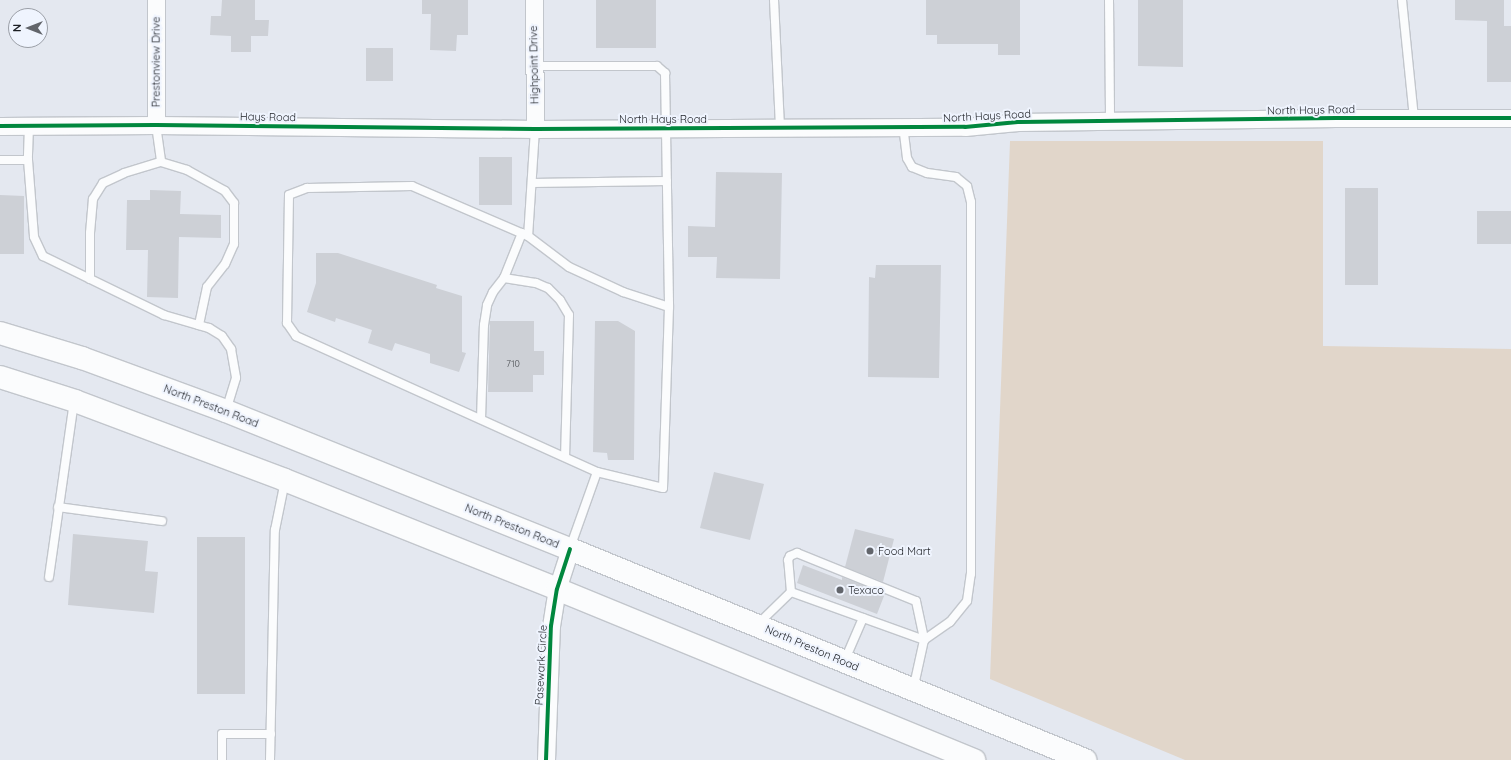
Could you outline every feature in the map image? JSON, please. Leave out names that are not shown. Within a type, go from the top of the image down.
[{"type":"main road","name":"North Preston Road","points":[[0,333],[82,358],[226,411],[570,549],[1085,760]]},
{"type":"main road","points":[[0,377],[75,401],[285,480],[557,589],[974,760]]},
{"type":"street","name":"Prestonview Drive","points":[[156,0],[156,125]]},
{"type":"street","name":"Highpoint Drive","points":[[534,0],[533,66],[535,129]]},
{"type":"street","name":"North Hays Road","points":[[535,129],[965,127],[1018,122],[1511,118]]},
{"type":"street","name":"Hays Road","points":[[0,126],[156,125],[535,129]]},
{"type":"street","name":"Pasewark Circle","points":[[546,760],[551,626],[557,589],[570,549]]},
{"type":"street","points":[[928,741],[943,760]]},
{"type":"lane","points":[[774,0],[780,128]]},
{"type":"lane","points":[[1109,0],[1110,121]]},
{"type":"lane","points":[[1402,0],[1414,118]]},
{"type":"lane","points":[[533,66],[657,66],[665,73],[669,307],[663,488],[597,472],[296,336],[287,323],[289,194],[307,188],[412,186],[525,235],[569,267],[623,292],[669,307]]},
{"type":"lane","points":[[156,125],[161,162]]},
{"type":"lane","points":[[29,126],[28,160],[34,237],[43,256],[164,315],[209,328],[222,336],[231,349],[236,378],[226,411]]},
{"type":"lane","points":[[903,127],[907,158],[912,167],[927,172],[956,177],[966,186],[970,202],[971,574],[966,600],[950,622],[924,640]]},
{"type":"lane","points":[[481,419],[484,325],[487,305],[493,292],[504,278],[525,235],[532,183],[535,129]]},
{"type":"lane","points":[[0,160],[28,160]]},
{"type":"lane","points":[[90,279],[90,233],[93,199],[103,183],[124,172],[161,162],[187,170],[225,191],[234,202],[234,244],[225,264],[207,287],[199,325]]},
{"type":"lane","points":[[532,183],[667,181]]},
{"type":"lane","points":[[504,278],[536,283],[548,288],[560,300],[569,315],[565,457]]},
{"type":"lane","points":[[49,577],[58,507],[75,401]]},
{"type":"lane","points":[[570,549],[597,472]]},
{"type":"lane","points":[[270,760],[275,530],[285,480]]},
{"type":"lane","points":[[58,507],[162,521]]},
{"type":"lane","points":[[791,592],[788,560],[790,556],[797,553],[916,601],[924,640],[913,690]]},
{"type":"lane","points":[[791,592],[924,640]]},
{"type":"lane","points":[[756,626],[791,592]]},
{"type":"lane","points":[[844,662],[862,618]]},
{"type":"lane","points":[[222,760],[222,734],[271,734]]},
{"type":"shaded area","points":[[1010,141],[1323,141],[1323,346],[1511,349],[1511,760],[1185,760],[990,679]]},
{"type":"building","points":[[222,0],[255,0],[255,20],[269,20],[268,36],[251,36],[251,52],[231,52],[231,36],[210,35],[211,16],[221,16]]},
{"type":"building","points":[[422,0],[468,0],[468,35],[457,35],[456,51],[430,50],[431,14],[422,14]]},
{"type":"building","points":[[596,0],[656,0],[656,48],[596,48]]},
{"type":"building","points":[[926,0],[1020,0],[1020,55],[998,55],[998,44],[937,44],[937,35],[926,35]]},
{"type":"building","points":[[1138,0],[1183,0],[1183,67],[1138,66]]},
{"type":"building","points":[[1455,0],[1504,0],[1504,26],[1511,26],[1511,82],[1487,82],[1487,21],[1455,20]]},
{"type":"building","points":[[366,48],[393,48],[393,81],[366,81]]},
{"type":"building","points":[[479,157],[512,157],[512,205],[479,205]]},
{"type":"building","points":[[716,172],[782,173],[780,279],[716,278],[717,257],[688,257],[688,226],[715,227]]},
{"type":"building","points":[[1345,188],[1378,188],[1378,285],[1345,285]]},
{"type":"building","points":[[150,190],[181,191],[180,214],[221,215],[221,238],[179,237],[178,298],[147,297],[148,250],[126,250],[127,200],[150,200]]},
{"type":"building","points":[[0,195],[24,196],[24,254],[0,254]]},
{"type":"building","points":[[1477,211],[1511,211],[1511,244],[1477,244]]},
{"type":"building","points":[[316,253],[338,253],[437,285],[436,288],[462,296],[462,352],[466,353],[459,372],[430,363],[430,354],[395,343],[392,351],[368,343],[372,330],[336,318],[335,322],[307,312],[316,283]]},
{"type":"building","points":[[876,265],[941,265],[939,378],[868,377],[869,277],[875,278]]},
{"type":"building","points":[[490,321],[534,321],[534,351],[544,351],[544,375],[533,375],[533,392],[488,392]]},
{"type":"building","points":[[595,321],[618,321],[635,331],[634,460],[608,460],[607,453],[593,452]]},
{"type":"building","points":[[714,472],[764,484],[750,540],[700,528]]},
{"type":"building","name":"Food Mart","points":[[855,529],[894,539],[883,582],[845,567]]},
{"type":"building","points":[[73,534],[148,541],[145,571],[158,572],[154,613],[68,605]]},
{"type":"building","points":[[197,537],[245,537],[245,694],[197,694]]},
{"type":"building","name":"Texaco","points":[[803,565],[842,580],[842,577],[880,592],[880,594],[884,596],[877,614],[797,583]]},
{"type":"cycle path","points":[[0,126],[156,125],[535,129],[965,127],[1018,122],[1336,118],[1511,118]]},
{"type":"cycle path","points":[[546,760],[551,626],[557,589],[570,549]]},
{"type":"place","name":"Food Mart","points":[[870,551]]},
{"type":"place","name":"Texaco","points":[[840,590]]}]
